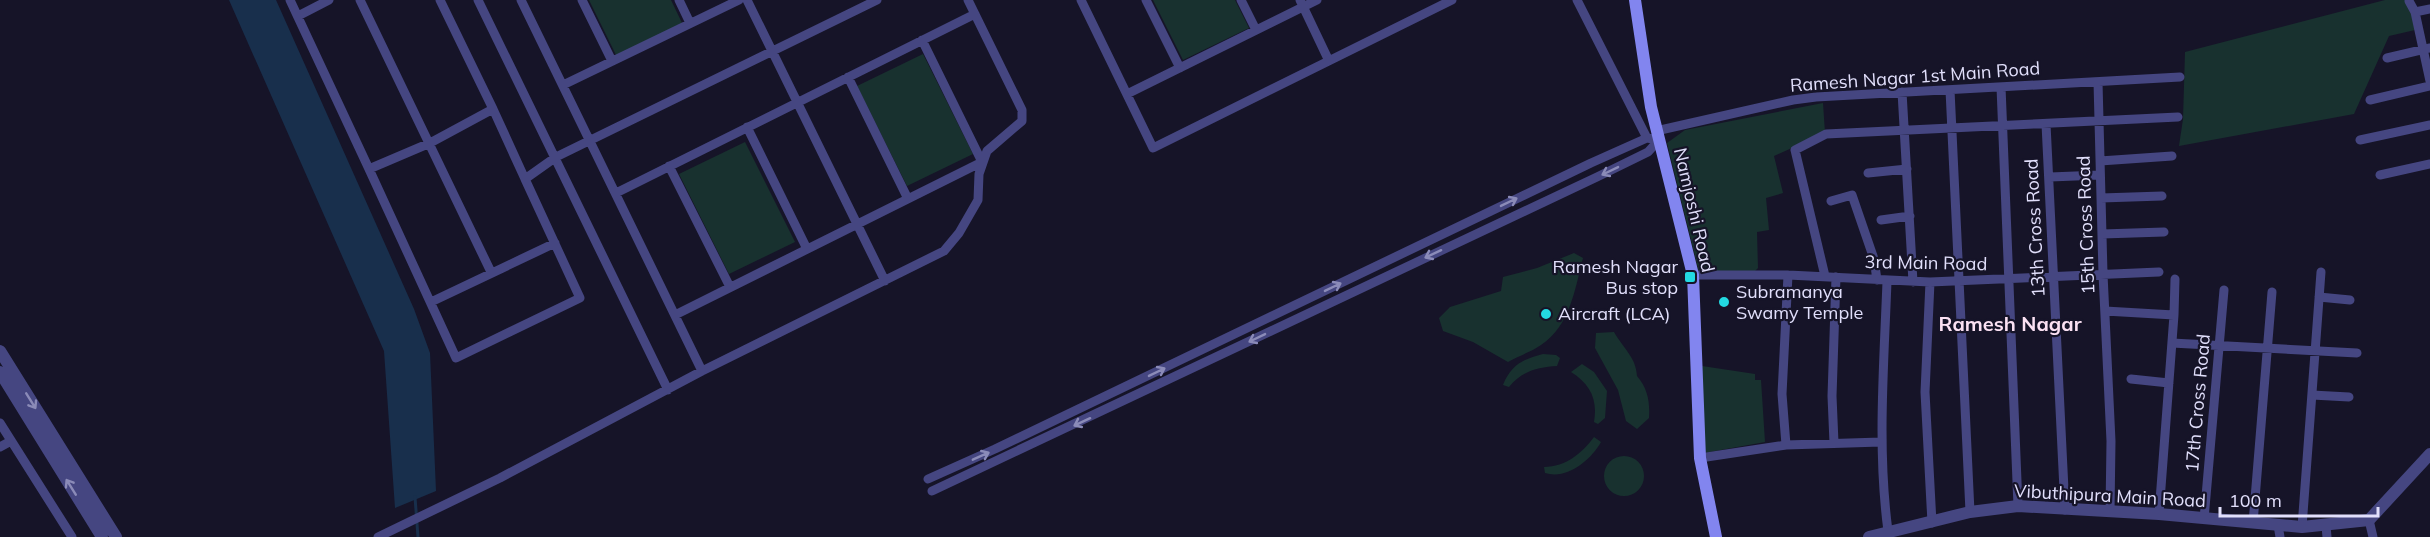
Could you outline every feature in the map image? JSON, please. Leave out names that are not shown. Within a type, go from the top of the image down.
[{"type":"main road","name":"Namjoshi Road","points":[[1635,0],[1654,137],[1693,276],[1700,458],[1716,537]]},
{"type":"street","points":[[290,0],[456,358],[580,298],[440,0]]},
{"type":"street","points":[[298,16],[329,0]]},
{"type":"street","points":[[478,0],[668,390]]},
{"type":"street","points":[[521,0],[702,371]]},
{"type":"street","points":[[582,0],[612,61]]},
{"type":"street","points":[[679,0],[690,23]]},
{"type":"street","points":[[563,85],[739,0]]},
{"type":"street","points":[[747,0],[885,280]]},
{"type":"street","points":[[525,179],[555,157],[877,0]]},
{"type":"street","points":[[378,537],[431,512],[702,371],[944,251],[959,233],[978,200],[979,174],[987,151],[1022,121],[1022,110],[968,0]]},
{"type":"street","points":[[1081,0],[1153,148],[1452,0]]},
{"type":"street","points":[[1146,0],[1180,68]]},
{"type":"street","points":[[1241,0],[1256,30]]},
{"type":"street","points":[[1127,94],[1256,30],[1301,3],[1317,0]]},
{"type":"street","points":[[1577,0],[1654,137]]},
{"type":"street","points":[[363,1],[491,272]]},
{"type":"street","points":[[2409,1],[2415,12],[2426,49],[2430,81]]},
{"type":"street","points":[[1301,3],[1329,61]]},
{"type":"street","points":[[2415,12],[2430,9]]},
{"type":"street","points":[[616,193],[975,14]]},
{"type":"street","points":[[922,40],[982,162]]},
{"type":"street","points":[[2387,58],[2426,49]]},
{"type":"street","points":[[848,77],[908,199]]},
{"type":"street","name":"Ramesh Nagar 1st Main Road","points":[[1654,137],[1793,100],[2180,77]]},
{"type":"street","name":"15th Cross Road","points":[[2098,82],[2103,273],[2111,441],[2110,512]]},
{"type":"street","points":[[2370,100],[2430,86]]},
{"type":"street","points":[[2001,87],[2007,280],[2018,506]]},
{"type":"street","points":[[1950,90],[1970,512]]},
{"type":"street","points":[[1902,92],[1913,282]]},
{"type":"street","points":[[369,169],[430,143],[493,109]]},
{"type":"street","points":[[1825,276],[1795,150],[1826,134],[2178,117]]},
{"type":"street","name":"13th Cross Road","points":[[2046,124],[2065,510]]},
{"type":"street","points":[[2360,140],[2430,125]]},
{"type":"street","points":[[747,127],[807,249]]},
{"type":"street","points":[[928,479],[1053,422],[1591,163],[1654,137]]},
{"type":"street","points":[[932,491],[1648,152],[1654,137]]},
{"type":"street","points":[[2100,161],[2172,156]]},
{"type":"street","points":[[675,315],[982,162]]},
{"type":"street","points":[[2380,175],[2430,164]]},
{"type":"street","points":[[669,166],[730,287]]},
{"type":"street","points":[[1868,173],[1907,169]]},
{"type":"street","points":[[2050,177],[2100,175]]},
{"type":"street","points":[[1831,201],[1852,195],[1882,281],[1882,488],[1888,531]]},
{"type":"street","points":[[2101,198],[2162,196]]},
{"type":"street","points":[[1881,220],[1910,216]]},
{"type":"street","points":[[2102,234],[2164,232]]},
{"type":"street","points":[[431,302],[555,243]]},
{"type":"street","name":"3rd Main Road","points":[[1693,276],[1788,275],[1930,282],[2159,272]]},
{"type":"street","points":[[2302,527],[2321,272]]},
{"type":"street","points":[[1786,445],[1782,394],[1788,275]]},
{"type":"street","points":[[1834,443],[1832,396],[1836,277]]},
{"type":"street","points":[[2159,514],[2175,279]]},
{"type":"street","points":[[1930,282],[1925,392],[1932,523]]},
{"type":"street","name":"17th Cross Road","points":[[2205,519],[2224,290]]},
{"type":"street","points":[[2253,523],[2272,292]]},
{"type":"street","points":[[2319,297],[2350,300]]},
{"type":"street","points":[[2105,311],[2174,315]]},
{"type":"street","points":[[2172,343],[2357,353]]},
{"type":"street","points":[[0,351],[116,537]]},
{"type":"street","points":[[0,372],[102,537]]},
{"type":"street","points":[[2132,379],[2169,383]]},
{"type":"street","points":[[2312,395],[2349,397]]},
{"type":"street","points":[[0,423],[72,537]]},
{"type":"street","points":[[0,447],[11,441]]},
{"type":"street","points":[[1700,458],[1786,445],[1881,442]]},
{"type":"street","points":[[2373,537],[2369,520],[2430,454]]},
{"type":"street","name":"Vibuthipura Main Road","points":[[1869,537],[1970,512],[2018,506],[2159,514],[2253,523],[2279,531],[2302,527],[2327,532],[2369,520]]},
{"type":"green space","points":[[589,0],[671,0],[683,25],[617,57]]},
{"type":"green space","points":[[1153,0],[1235,0],[1249,28],[1183,60]]},
{"type":"green space","points":[[2385,0],[2409,0],[2415,30],[2389,36],[2354,114],[2179,146],[2183,119],[2185,52]]},
{"type":"green space","points":[[923,54],[973,154],[907,186],[857,86]]},
{"type":"green space","points":[[1823,103],[1825,133],[1774,156],[1783,193],[1766,198],[1769,230],[1757,232],[1758,268],[1751,275],[1699,272],[1667,143],[1685,130]]},
{"type":"green space","points":[[745,142],[795,242],[729,274],[679,174]]},
{"type":"green space","points":[[1574,253],[1583,258],[1570,306],[1559,328],[1537,347],[1508,362],[1473,342],[1443,331],[1439,318],[1450,307],[1501,291],[1503,277],[1537,268]]},
{"type":"green space","points":[[1614,332],[1632,358],[1637,376],[1648,396],[1649,418],[1637,429],[1626,421],[1618,390],[1595,348],[1596,333]]},
{"type":"green space","points":[[1543,354],[1556,355],[1560,358],[1557,366],[1531,371],[1519,377],[1509,387],[1503,385],[1510,372],[1518,364]]},
{"type":"green space","points":[[1582,364],[1594,372],[1607,391],[1605,418],[1598,424],[1594,422],[1595,406],[1588,387],[1571,372]]},
{"type":"green space","points":[[1702,366],[1755,374],[1755,380],[1761,380],[1765,442],[1704,453]]},
{"type":"green space","points":[[1594,437],[1601,442],[1585,462],[1562,474],[1545,473],[1544,467],[1559,465],[1573,458]]},
{"type":"green space","points":[[1624,456],[1638,462],[1644,476],[1638,490],[1624,496],[1610,490],[1604,476],[1610,462]]},
{"type":"water","points":[[229,0],[276,0],[414,309],[430,353],[436,491],[395,508],[384,351]]},
{"type":"waterway","points":[[415,497],[418,537]]},
{"type":"place","name":"Ramesh Nagar Bus stop","points":[[1690,277]]},
{"type":"place","name":"Subramanya Swamy Temple","points":[[1724,302]]},
{"type":"place","name":"Aircraft (LCA)","points":[[1546,314]]},
{"type":"district","name":"Ramesh Nagar","points":[[2010,324]]}]
